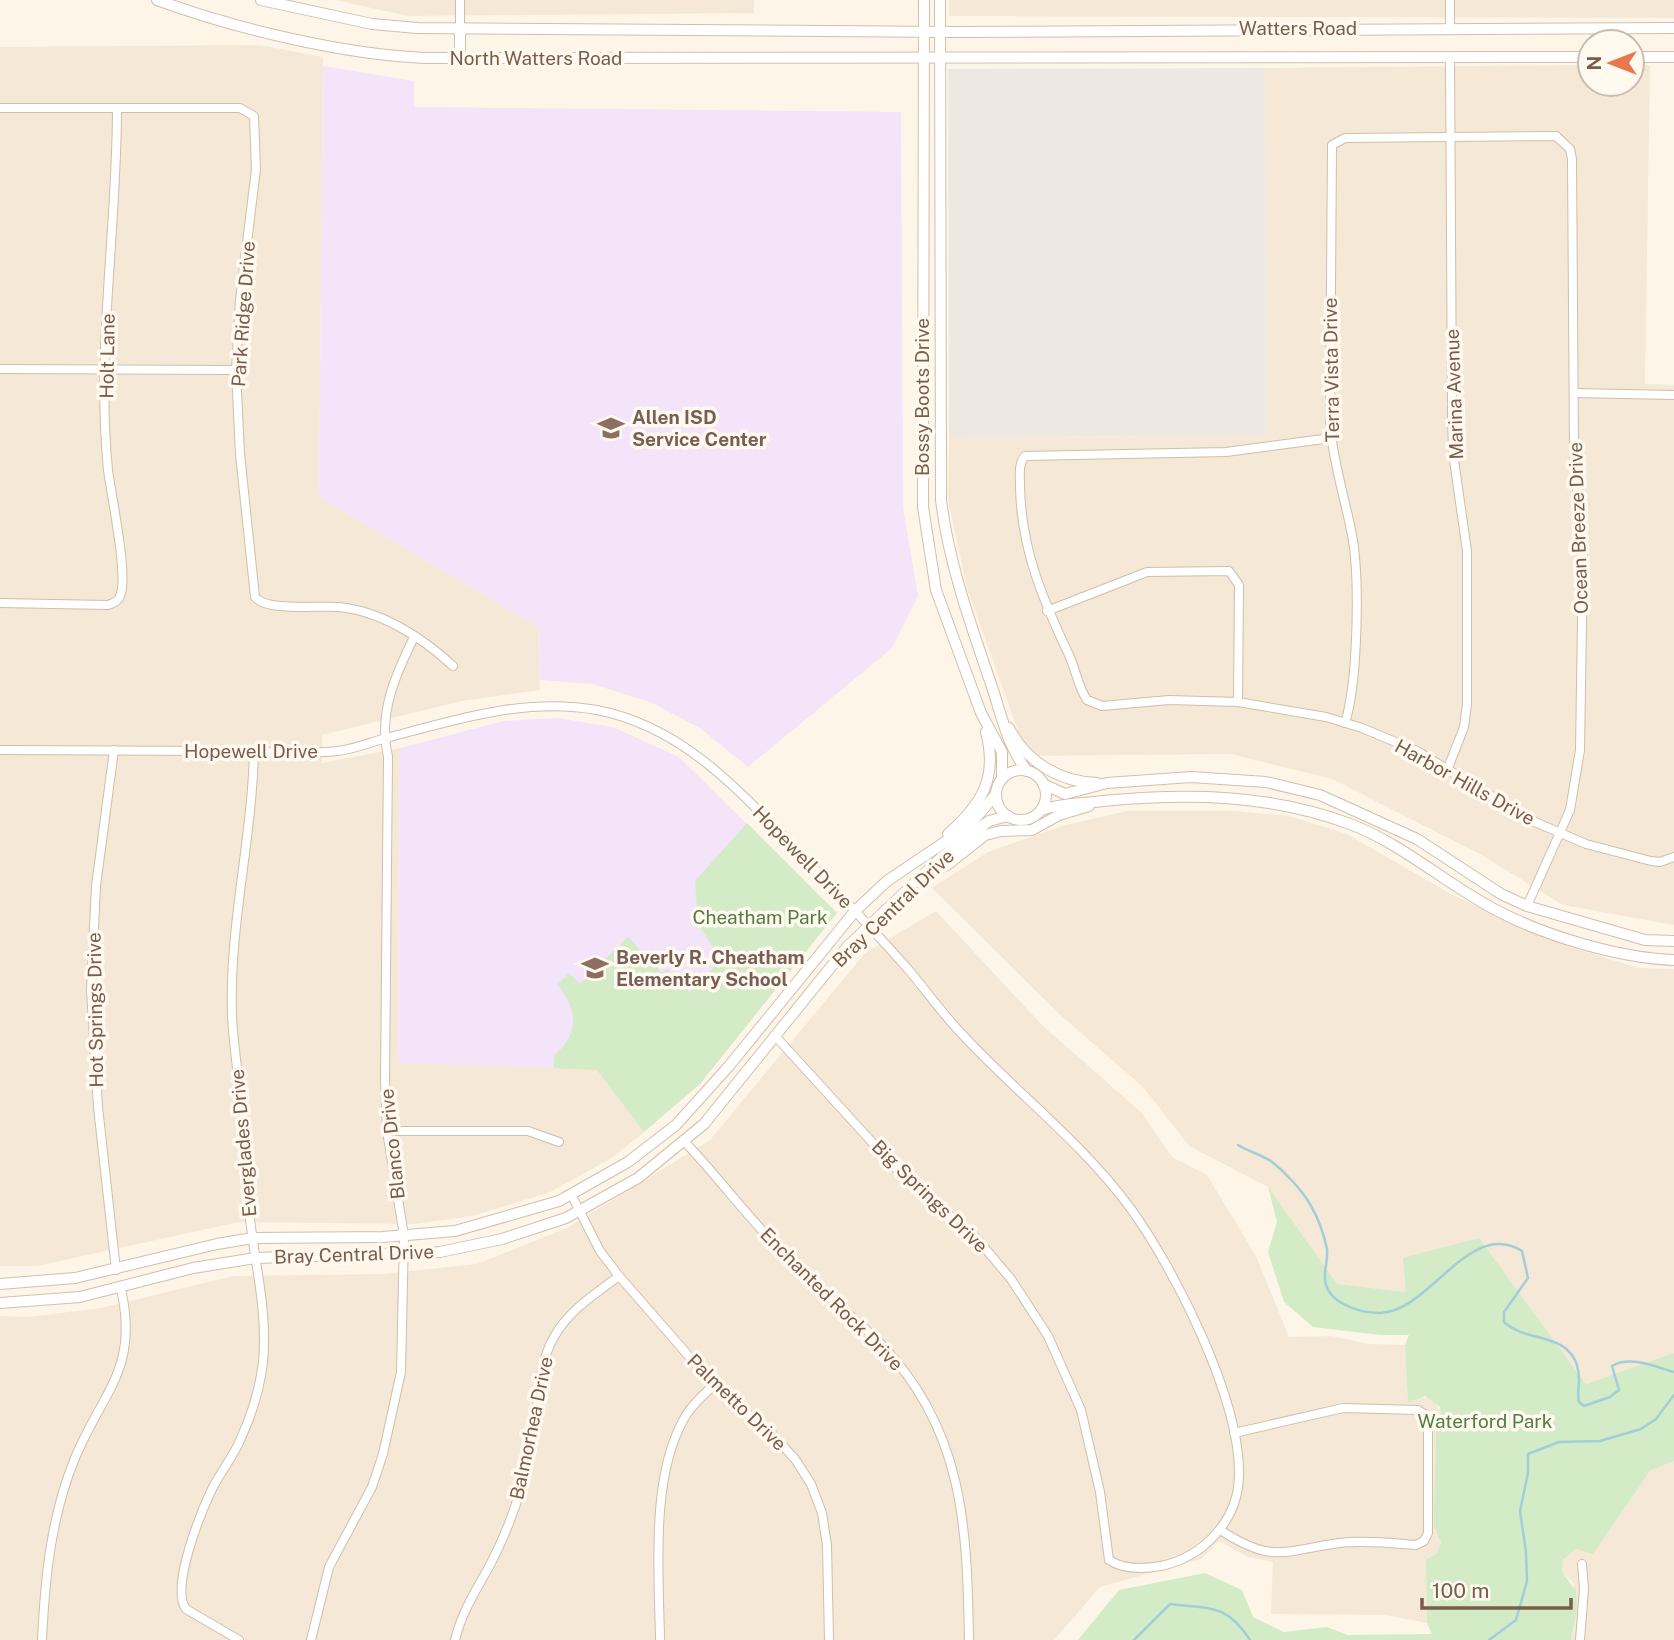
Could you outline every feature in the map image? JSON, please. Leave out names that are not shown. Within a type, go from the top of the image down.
[{"type":"street","name":"North Watters Road","points":[[157,0],[202,16],[351,51],[387,56],[922,58]]},
{"type":"street","name":"North Watters Road","points":[[261,0],[372,24],[460,29],[922,32]]},
{"type":"street","points":[[460,0],[460,58]]},
{"type":"street","name":"Bossy Boots Drive","points":[[924,0],[923,507],[936,590],[981,713],[1002,752],[1002,779]]},
{"type":"street","name":"Bossy Boots Drive","points":[[940,0],[941,500],[952,566],[1010,746],[1027,771]]},
{"type":"street","points":[[1450,0],[1450,28]]},
{"type":"street","name":"Watters Road","points":[[922,32],[1674,28]]},
{"type":"street","name":"Watters Road","points":[[922,58],[1576,57]]},
{"type":"street","points":[[1646,57],[1674,57]]},
{"type":"street","name":"Marina Avenue","points":[[1448,768],[1464,727],[1467,629],[1466,539],[1452,426],[1450,58]]},
{"type":"street","points":[[0,108],[117,109]]},
{"type":"street","name":"Park Ridge Drive","points":[[117,109],[240,108],[252,113],[256,121],[256,169],[240,300],[236,370],[240,454],[257,600],[268,605],[341,607],[371,613],[414,637]]},
{"type":"street","name":"Holt Lane","points":[[0,603],[108,605],[122,593],[120,556],[108,468],[106,370],[117,109]]},
{"type":"street","name":"Ocean Breeze Drive","points":[[1451,137],[1546,136],[1565,141],[1572,159],[1576,481],[1583,557],[1580,750],[1575,793],[1527,906]]},
{"type":"street","name":"Terra Vista Drive","points":[[1345,723],[1353,682],[1355,557],[1331,438],[1330,151],[1335,141],[1451,137]]},
{"type":"street","points":[[0,369],[236,370]]},
{"type":"street","points":[[1574,393],[1674,395]]},
{"type":"street","points":[[1238,702],[1239,585],[1234,574],[1224,569],[1147,572],[1047,611],[1032,568],[1023,520],[1021,464],[1026,456],[1035,453],[1226,452],[1331,438]]},
{"type":"street","name":"Harbor Hills Drive","points":[[1047,611],[1069,655],[1083,695],[1091,704],[1102,706],[1170,700],[1238,702],[1280,707],[1345,723],[1394,741],[1448,768],[1520,814],[1560,833],[1638,859],[1660,862],[1672,858]]},
{"type":"street","points":[[414,637],[435,649],[453,666]]},
{"type":"street","name":"Blanco Drive","points":[[311,1640],[329,1567],[372,1487],[392,1423],[403,1351],[404,1236],[387,1132],[388,757],[384,738],[389,694],[414,637]]},
{"type":"street","name":"Hopewell Drive","points":[[0,750],[337,751],[514,708],[553,706],[597,710],[640,723],[688,748],[722,774],[870,926],[997,1073],[1080,1149],[1130,1208],[1175,1279],[1206,1347],[1234,1433],[1239,1478],[1234,1504],[1220,1530],[1195,1553],[1176,1563],[1150,1568],[1119,1566]]},
{"type":"street","points":[[999,707],[1015,738],[1045,767],[1074,782],[1107,783],[1191,778],[1266,782],[1320,795],[1417,839],[1501,894],[1527,906],[1644,940],[1674,941]]},
{"type":"street","points":[[922,856],[955,828],[979,800],[987,784],[992,758],[981,713]]},
{"type":"street","name":"Hot Springs Drive","points":[[114,750],[96,886],[91,990],[98,1107],[116,1270]]},
{"type":"street","name":"Everglades Drive","points":[[239,1640],[191,1612],[181,1602],[180,1592],[201,1514],[240,1441],[262,1372],[266,1336],[248,1208],[246,1142],[235,1058],[231,976],[238,902],[253,805],[254,751]]},
{"type":"street","points":[[1107,783],[1065,794],[1043,784],[1027,771],[1013,771],[1002,779],[996,794],[998,805],[1008,816],[1027,819],[1041,810],[1062,804],[1170,795],[1219,797],[1278,805],[1350,824],[1415,858],[1495,909],[1522,922],[1644,959],[1674,960]]},
{"type":"street","points":[[1041,810],[1046,799],[1043,784]]},
{"type":"street","name":"Bray Central Drive","points":[[0,1284],[75,1278],[253,1238],[404,1236],[472,1228],[559,1201],[628,1162],[676,1125],[729,1066],[855,911],[887,881],[970,825],[996,794]]},
{"type":"street","points":[[929,873],[947,865],[985,835],[1001,831],[1032,830],[1059,816],[1102,802]]},
{"type":"street","name":"Bray Central Drive","points":[[0,1303],[41,1302],[121,1289],[193,1268],[256,1258],[440,1252],[502,1240],[580,1210],[638,1178],[704,1124],[847,947],[929,873],[943,856],[985,824],[1008,816]]},
{"type":"street","name":"Big Springs Drive","points":[[776,1038],[902,1175],[978,1240],[1012,1281],[1048,1336],[1082,1410],[1101,1492],[1105,1552],[1109,1560],[1119,1566]]},
{"type":"street","points":[[387,1132],[527,1131],[559,1142]]},
{"type":"street","name":"Enchanted Rock Drive","points":[[684,1141],[789,1259],[881,1344],[923,1399],[950,1457],[963,1509],[968,1556],[969,1640]]},
{"type":"street","name":"Palmetto Drive","points":[[571,1194],[600,1251],[620,1276],[714,1385],[772,1434],[795,1459],[811,1484],[822,1513],[827,1545],[828,1640]]},
{"type":"street","name":"Balmorhea Drive","points":[[454,1640],[461,1617],[491,1562],[513,1509],[533,1439],[542,1368],[549,1348],[573,1311],[620,1276]]},
{"type":"street","points":[[42,1640],[45,1578],[55,1519],[76,1457],[113,1388],[126,1350],[121,1289]]},
{"type":"street","points":[[660,1640],[660,1503],[674,1437],[690,1410],[714,1385]]},
{"type":"street","points":[[1220,1530],[1247,1547],[1268,1553],[1289,1553],[1342,1543],[1416,1545],[1424,1541],[1428,1533],[1428,1426],[1424,1413],[1413,1410],[1343,1408],[1234,1433]]},
{"type":"street","points":[[1580,1640],[1584,1598],[1582,1564]]},
{"type":"shaded area","points":[[335,0],[754,0],[754,13],[408,16]]},
{"type":"shaded area","points":[[949,0],[1674,0],[1674,18],[949,16]]},
{"type":"shaded area","points":[[260,45],[323,57],[319,497],[538,627],[540,690],[462,701],[322,735],[322,763],[400,748],[398,1062],[597,1069],[644,1132],[612,1158],[548,1193],[472,1216],[414,1224],[239,1222],[37,1266],[0,1266],[0,47]]},
{"type":"shaded area","points":[[1576,65],[1576,98],[1646,98],[1646,65],[1650,65],[1645,384],[1674,385],[1674,925],[1563,905],[1478,853],[1332,779],[1231,754],[1027,756],[967,588],[948,500],[949,437],[1266,436],[1265,68]]},
{"type":"shaded area","name":"Allen ISD Service Center","points":[[323,66],[414,81],[414,107],[901,112],[903,508],[918,596],[892,648],[748,767],[700,728],[650,702],[592,684],[540,680],[538,627],[319,497]]},
{"type":"shaded area","points":[[1265,68],[1266,436],[949,437],[948,69]]},
{"type":"shaded area","name":"Beverly R. Cheatham Elementary School","points":[[558,718],[613,727],[679,757],[837,913],[644,1132],[596,1069],[398,1063],[400,748],[504,721]]},
{"type":"shaded area","points":[[1127,811],[1235,811],[1289,816],[1347,834],[1451,894],[1546,939],[1638,968],[1674,969],[1674,1353],[1586,1384],[1479,1238],[1406,1292],[1336,1284],[1268,1187],[1189,1146],[1143,1087],[1058,1013],[932,888],[988,852],[1062,826]]},
{"type":"shaded area","points":[[936,911],[1043,1026],[1142,1113],[1172,1157],[1207,1175],[1256,1256],[1289,1337],[1332,1336],[1369,1344],[1405,1345],[1408,1402],[1419,1397],[1431,1398],[1442,1413],[1435,1528],[1441,1544],[1436,1554],[1426,1559],[1427,1623],[1385,1615],[1271,1614],[1273,1562],[1248,1557],[1219,1541],[1201,1559],[1100,1587],[1054,1640],[0,1640],[0,1316],[28,1317],[101,1308],[233,1276],[382,1274],[477,1264],[567,1228],[710,1140],[865,953]]},
{"type":"shaded area","points":[[1674,1461],[1674,1640],[1571,1640],[1574,1629],[1574,1584],[1562,1572],[1563,1560],[1576,1549],[1593,1553],[1650,1471]]},
{"type":"green space","name":"Cheatham Park","points":[[747,823],[837,913],[700,1084],[644,1132],[597,1070],[554,1068],[554,1056],[568,1039],[573,1021],[569,1003],[557,985],[569,973],[580,984],[628,937],[662,973],[667,969],[690,992],[713,968],[718,955],[698,924],[695,881]]},
{"type":"green space","name":"Waterford Park","points":[[1268,1187],[1337,1284],[1406,1292],[1403,1258],[1479,1238],[1586,1384],[1674,1353],[1674,1461],[1650,1471],[1593,1554],[1576,1549],[1563,1560],[1562,1572],[1576,1591],[1577,1609],[1571,1640],[1078,1640],[1119,1590],[1205,1573],[1242,1590],[1253,1617],[1284,1632],[1327,1627],[1347,1635],[1432,1634],[1427,1623],[1426,1559],[1436,1554],[1441,1543],[1434,1526],[1436,1430],[1442,1419],[1440,1407],[1425,1396],[1408,1403],[1405,1345],[1409,1335],[1380,1335],[1313,1327],[1284,1302],[1268,1252],[1277,1222]]},
{"type":"waterway","points":[[1238,1145],[1271,1161],[1306,1198],[1326,1243],[1326,1285],[1330,1293],[1344,1304],[1362,1311],[1380,1313],[1398,1309],[1416,1298],[1467,1256],[1484,1247],[1503,1244],[1522,1251],[1528,1278],[1504,1312],[1504,1322],[1513,1329],[1555,1342],[1572,1355],[1578,1371],[1579,1402],[1584,1406],[1610,1397],[1619,1390],[1612,1366],[1619,1363],[1643,1363],[1674,1372]]},
{"type":"waterway","points":[[1489,1640],[1516,1620],[1527,1581],[1520,1511],[1528,1473],[1528,1454],[1559,1442],[1600,1441],[1641,1429],[1656,1419],[1674,1395]]},
{"type":"waterway","points":[[1134,1640],[1170,1604],[1207,1608],[1225,1614],[1233,1619],[1250,1640]]},
{"type":"place","name":"Allen ISD Service Center","points":[[611,428]]},
{"type":"place","name":"Beverly R. Cheatham Elementary School","points":[[595,968]]}]
